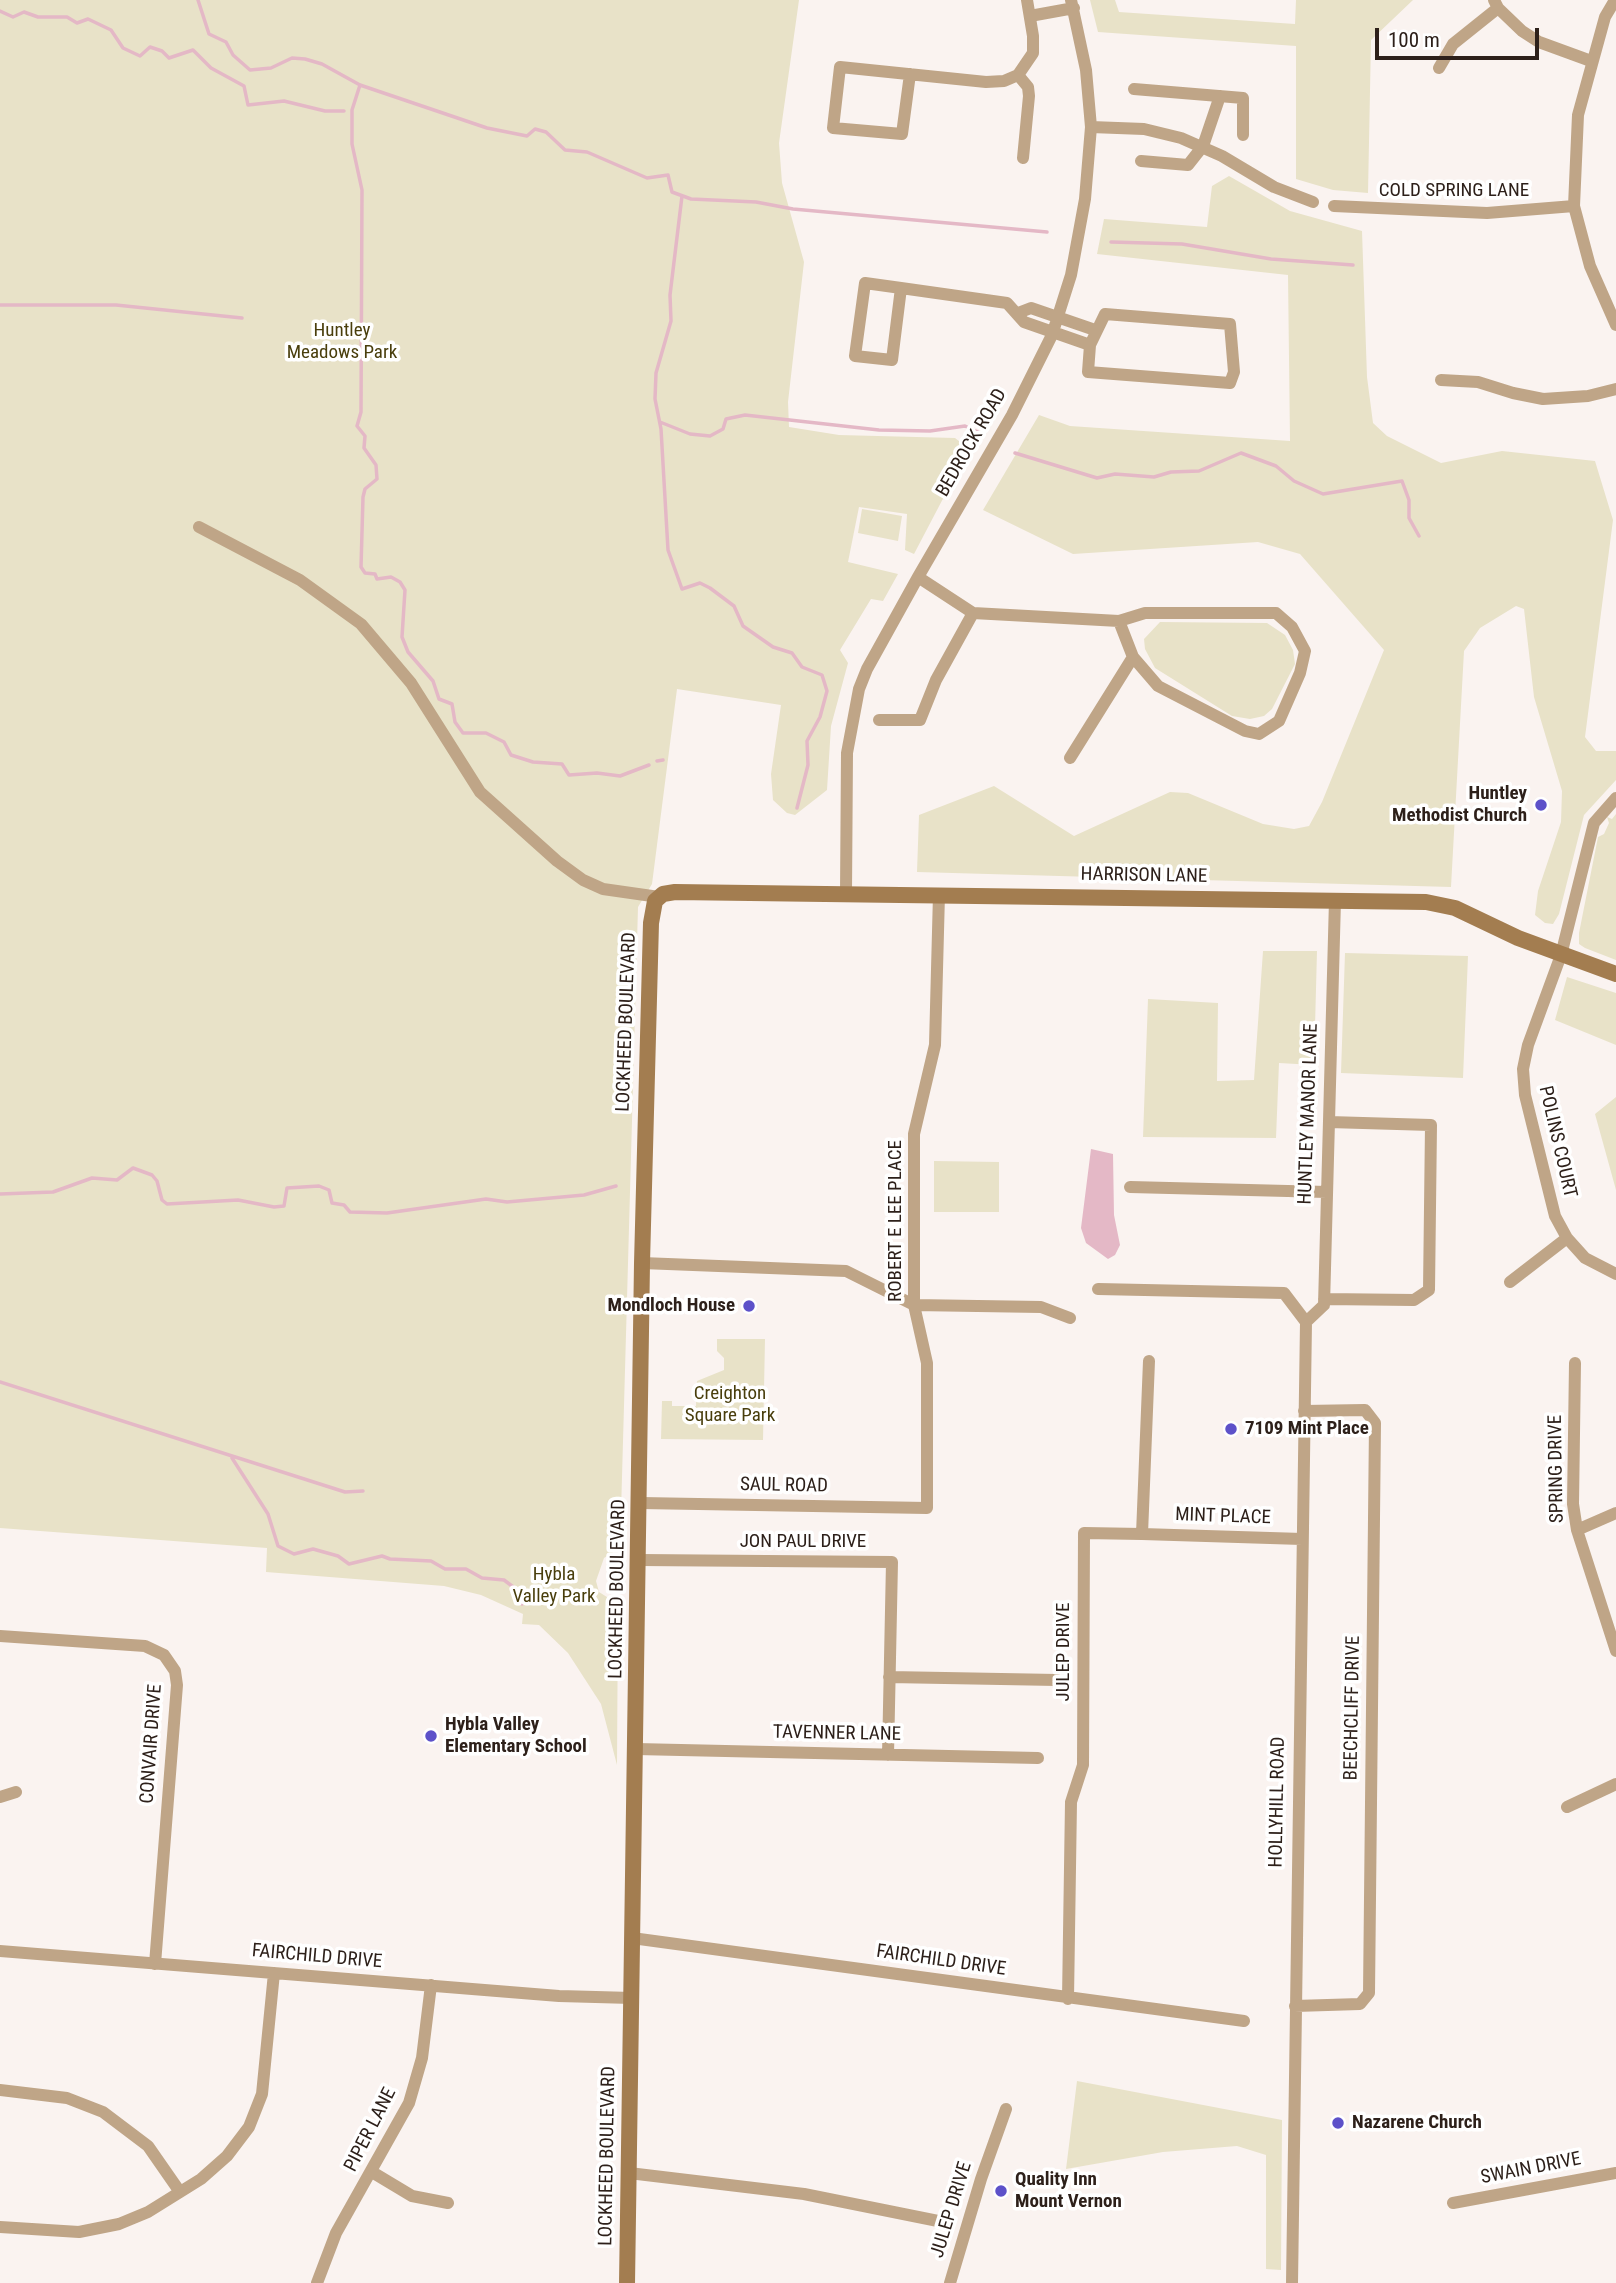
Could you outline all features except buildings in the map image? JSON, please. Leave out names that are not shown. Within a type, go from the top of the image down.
[{"type":"street","points":[[910,74],[902,134],[833,128],[840,67],[910,74],[986,82],[1004,81],[1017,75],[1032,53],[1027,0]]},
{"type":"street","points":[[1615,0],[1605,17],[1591,61],[1576,132],[1574,206],[1590,266],[1616,325]]},
{"type":"street","points":[[1030,16],[1073,4]]},
{"type":"street","name":"BEDROCK ROAD","points":[[846,893],[847,753],[851,722],[867,669],[1012,415],[1052,335],[1082,227],[1091,127],[1086,70],[1073,4]]},
{"type":"street","points":[[1439,68],[1453,44],[1496,4],[1539,42],[1591,61]]},
{"type":"street","points":[[1017,75],[1028,87],[1029,96],[1023,158]]},
{"type":"street","points":[[1134,89],[1243,98],[1243,135]]},
{"type":"street","points":[[1141,161],[1188,165],[1203,146],[1220,96]]},
{"type":"street","points":[[1091,127],[1144,129],[1203,146],[1274,187],[1313,202]]},
{"type":"street","name":"COLD SPRING LANE","points":[[1334,206],[1487,213],[1574,206]]},
{"type":"street","points":[[901,288],[892,360],[855,356],[865,283],[901,288],[1007,303],[1024,322],[1052,335],[1090,345]]},
{"type":"street","points":[[1018,313],[1031,308],[1095,330]]},
{"type":"street","points":[[1105,314],[1230,324],[1234,372],[1230,383],[1223,384],[1088,372],[1090,345],[1105,314]]},
{"type":"street","points":[[1441,380],[1478,382],[1513,393],[1543,398],[1588,396],[1616,389]]},
{"type":"street","points":[[200,527],[300,580],[360,624],[411,683],[481,792],[557,861],[583,880],[603,889],[659,897]]},
{"type":"street","points":[[918,577],[973,614],[1119,621],[1145,613],[1276,614],[1292,627],[1305,651],[1300,673],[1279,721],[1259,734],[1245,731],[1158,686],[1133,657],[1119,621]]},
{"type":"street","points":[[879,720],[920,720],[936,680],[973,614]]},
{"type":"street","points":[[1070,758],[1133,657]]},
{"type":"street","name":"POLINS COURT","points":[[1616,798],[1594,823],[1561,955],[1528,1045],[1523,1069],[1525,1094],[1555,1216],[1567,1238],[1586,1258],[1616,1274]]},
{"type":"street","name":"HARRISON LANE","points":[[659,897],[675,892],[846,893],[1440,904],[1561,955],[1616,974]]},
{"type":"street","name":"ROBERT E LEE PLACE","points":[[927,1508],[927,1363],[914,1305],[914,1134],[935,1045],[939,894]]},
{"type":"street","name":"LOCKHEED BOULEVARD","points":[[627,2283],[641,1503],[642,1263],[651,923],[653,906],[659,897]]},
{"type":"street","name":"HUNTLEY MANOR LANE","points":[[1324,1299],[1335,900]]},
{"type":"street","points":[[1098,1289],[1284,1293],[1306,1322],[1324,1305],[1324,1299],[1414,1300],[1429,1290],[1430,1125],[1329,1122]]},
{"type":"street","points":[[1130,1187],[1326,1192]]},
{"type":"street","points":[[1510,1282],[1567,1238]]},
{"type":"street","points":[[642,1263],[846,1271],[914,1305],[1041,1307],[1070,1318]]},
{"type":"street","name":"HOLLYHILL ROAD","points":[[1292,2283],[1306,1322]]},
{"type":"street","points":[[1142,1534],[1149,1361]]},
{"type":"street","name":"SPRING DRIVE","points":[[1575,1363],[1573,1504],[1577,1530],[1616,1651]]},
{"type":"street","name":"BEECHCLIFF DRIVE","points":[[1295,2006],[1360,2004],[1369,1993],[1375,1423],[1365,1410],[1304,1411]]},
{"type":"street","name":"SAUL ROAD","points":[[641,1503],[927,1508]]},
{"type":"street","points":[[1577,1530],[1616,1513]]},
{"type":"street","name":"JULEP DRIVE","points":[[1068,1999],[1071,1802],[1083,1765],[1084,1533],[1142,1534]]},
{"type":"street","name":"MINT PLACE","points":[[1142,1534],[1302,1539]]},
{"type":"street","name":"JON PAUL DRIVE","points":[[640,1560],[892,1562],[888,1755]]},
{"type":"street","name":"CONVAIR DRIVE","points":[[0,1636],[145,1646],[164,1655],[175,1671],[177,1685],[155,1964]]},
{"type":"street","points":[[890,1677],[1058,1681]]},
{"type":"street","name":"TAVENNER LANE","points":[[636,1749],[1038,1758]]},
{"type":"street","points":[[1567,1807],[1616,1784]]},
{"type":"street","points":[[0,1797],[16,1792]]},
{"type":"street","name":"FAIRCHILD DRIVE","points":[[632,1938],[1244,2021]]},
{"type":"street","name":"FAIRCHILD DRIVE","points":[[0,1951],[632,1998]]},
{"type":"street","points":[[0,2227],[79,2232],[104,2228],[148,2212],[180,2192],[227,2156],[243,2137],[255,2114],[266,2073],[274,1973]]},
{"type":"street","name":"PIPER LANE","points":[[317,2283],[336,2233],[401,2121],[415,2087],[426,2035],[431,1985]]},
{"type":"street","points":[[0,2090],[66,2098],[103,2112],[148,2146],[180,2192]]},
{"type":"street","name":"JULEP DRIVE","points":[[950,2283],[981,2179],[1006,2109]]},
{"type":"street","points":[[372,2172],[412,2196],[448,2203]]},
{"type":"street","points":[[629,2173],[804,2194],[939,2221]]},
{"type":"street","name":"SWAIN DRIVE","points":[[1453,2203],[1616,2173]]},
{"type":"green space","name":"Huntley Meadows Park","points":[[0,0],[799,0],[779,143],[782,183],[804,262],[788,402],[789,427],[839,435],[955,438],[969,449],[914,554],[905,550],[907,514],[859,507],[848,562],[898,574],[883,601],[871,599],[840,650],[848,663],[831,726],[827,790],[795,815],[787,813],[773,800],[771,774],[781,705],[677,689],[652,884],[638,907],[620,1548],[604,1558],[596,1581],[599,1592],[618,1604],[617,1765],[601,1704],[568,1653],[539,1625],[522,1624],[523,1614],[481,1595],[444,1586],[266,1572],[267,1548],[0,1528]]},
{"type":"green space","points":[[1090,0],[1115,0],[1119,12],[1295,24],[1296,0],[1413,0],[1371,40],[1368,193],[1333,190],[1296,179],[1296,46],[1098,32]]},
{"type":"green space","points":[[1229,176],[1290,211],[1362,231],[1367,377],[1373,423],[1387,436],[1441,463],[1502,451],[1595,461],[1613,520],[1585,737],[1596,751],[1616,751],[1616,780],[1584,815],[1559,914],[1553,924],[1545,923],[1535,915],[1538,891],[1561,822],[1562,791],[1534,697],[1524,609],[1516,606],[1480,628],[1464,651],[1451,887],[917,872],[919,815],[994,786],[1074,836],[1170,792],[1188,793],[1263,824],[1294,829],[1309,826],[1322,802],[1384,650],[1300,554],[1258,542],[1073,554],[983,510],[1039,415],[1070,426],[1290,441],[1288,275],[1097,254],[1104,219],[1207,227],[1212,186]]},
{"type":"green space","points":[[862,509],[902,516],[898,541],[858,533]]},
{"type":"green space","points":[[1160,622],[1267,623],[1285,635],[1293,650],[1295,664],[1272,709],[1264,716],[1250,719],[1232,716],[1155,668],[1145,649],[1144,639]]},
{"type":"green space","points":[[1616,814],[1616,960],[1579,944],[1579,933],[1598,837],[1604,834],[1609,823],[1607,817],[1612,819]]},
{"type":"green space","points":[[1263,951],[1317,951],[1314,1065],[1279,1063],[1276,1138],[1143,1137],[1148,999],[1218,1003],[1217,1081],[1254,1080]]},
{"type":"green space","points":[[1345,953],[1468,956],[1463,1078],[1341,1073]]},
{"type":"green space","points":[[1567,977],[1616,993],[1616,1045],[1555,1020]]},
{"type":"green space","points":[[1616,1097],[1616,1190],[1595,1114]]},
{"type":"green space","points":[[934,1161],[999,1162],[999,1212],[934,1212]]},
{"type":"green space","name":"Creighton Square Park","points":[[717,1339],[765,1339],[763,1440],[661,1439],[662,1401],[672,1401],[672,1406],[696,1406],[697,1381],[724,1370],[724,1358],[717,1351]]},
{"type":"green space","points":[[1077,2081],[1282,2120],[1281,2270],[1266,2269],[1266,2155],[1237,2146],[1163,2152],[1066,2169]]},
{"type":"shaded area","points":[[1091,1149],[1113,1154],[1114,1215],[1120,1245],[1115,1255],[1108,1259],[1086,1243],[1081,1228]]},
{"type":"waterway","points":[[198,0],[209,34],[226,42],[233,55],[250,70],[271,68],[292,58],[305,59],[322,64],[360,85],[487,128],[527,136],[535,129],[546,132],[565,150],[587,152],[647,178],[668,175],[672,192],[691,199],[756,202],[793,209],[1047,232]]},
{"type":"waterway","points":[[0,11],[13,17],[24,12],[38,17],[67,17],[77,23],[88,19],[111,30],[123,48],[140,56],[150,47],[162,51],[169,58],[193,50],[211,68],[244,86],[248,105],[284,101],[325,111],[344,111]]},
{"type":"waterway","points":[[360,85],[352,110],[352,144],[362,190],[361,412],[357,426],[365,436],[364,448],[376,465],[377,479],[365,489],[363,497],[361,567],[365,573],[375,574],[377,579],[391,577],[400,582],[405,590],[402,637],[408,652],[433,681],[439,699],[452,704],[455,722],[463,733],[486,733],[504,742],[511,755],[533,762],[562,764],[569,775],[597,773],[620,776],[649,765]]},
{"type":"waterway","points":[[682,196],[670,295],[671,321],[656,373],[655,399],[661,429],[668,550],[682,589],[700,583],[710,588],[734,606],[743,626],[773,647],[792,653],[802,667],[822,675],[827,691],[820,717],[807,741],[808,765],[797,808]]},
{"type":"waterway","points":[[1111,242],[1182,244],[1271,259],[1353,265]]},
{"type":"waterway","points":[[0,305],[116,305],[242,318]]},
{"type":"waterway","points":[[660,422],[690,434],[710,436],[723,429],[726,419],[745,415],[879,430],[930,431],[965,426],[980,433]]},
{"type":"waterway","points":[[1015,453],[1097,478],[1115,474],[1154,477],[1171,472],[1199,471],[1241,453],[1276,466],[1294,481],[1323,494],[1402,481],[1409,500],[1409,518],[1419,536]]},
{"type":"waterway","points":[[657,761],[663,760]]},
{"type":"waterway","points":[[0,1194],[53,1192],[92,1178],[117,1180],[133,1168],[152,1175],[157,1181],[162,1200],[167,1204],[238,1200],[274,1207],[284,1206],[287,1188],[319,1186],[329,1190],[332,1203],[344,1205],[350,1212],[387,1213],[486,1199],[507,1202],[584,1195],[616,1186]]},
{"type":"waterway","points":[[0,1382],[345,1492],[363,1491]]},
{"type":"waterway","points":[[232,1458],[268,1514],[278,1546],[294,1554],[313,1549],[338,1556],[349,1564],[382,1556],[390,1559],[431,1561],[445,1569],[466,1569],[482,1578],[504,1580],[520,1592],[522,1604]]},
{"type":"place","name":"Huntley Methodist Church","points":[[1541,805]]},
{"type":"place","name":"Mondloch House","points":[[749,1306]]},
{"type":"place","name":"7109 Mint Place","points":[[1231,1429]]},
{"type":"place","name":"Hybla Valley Elementary School","points":[[431,1736]]},
{"type":"place","name":"Nazarene Church","points":[[1338,2123]]},
{"type":"place","name":"Quality Inn Mount Vernon","points":[[1001,2191]]},
{"type":"park label","name":"Hybla Valley Park","points":[[554,1586]]}]
